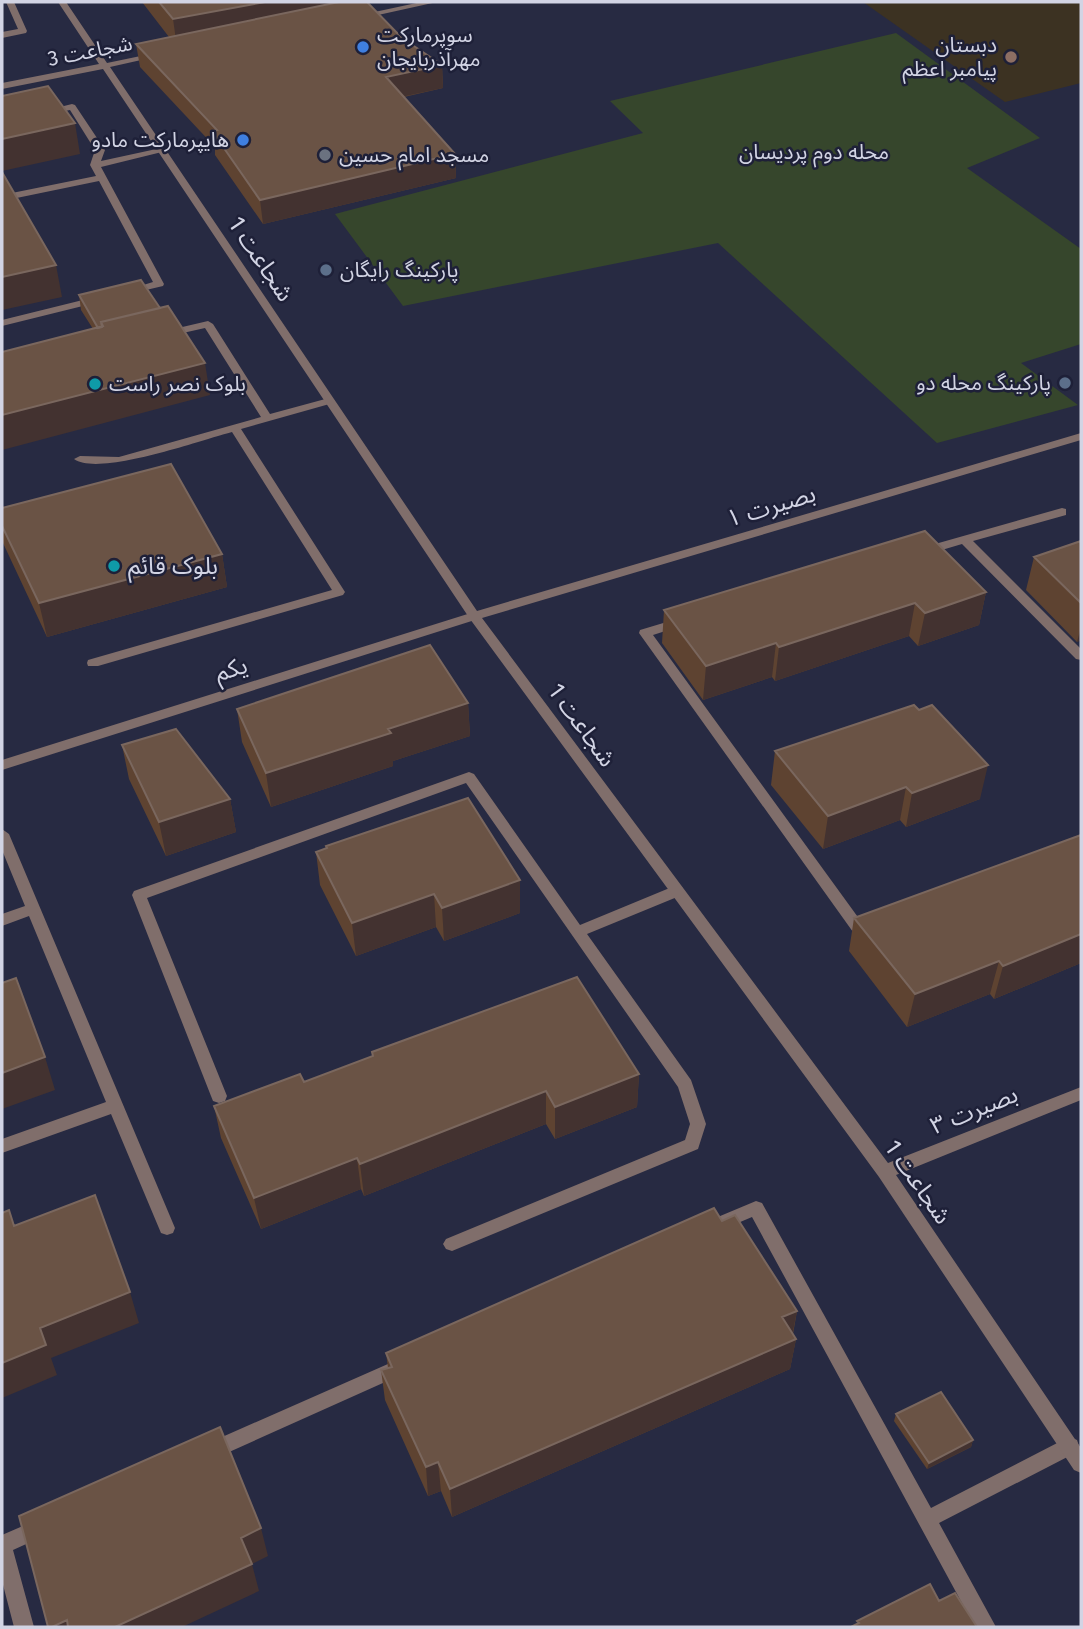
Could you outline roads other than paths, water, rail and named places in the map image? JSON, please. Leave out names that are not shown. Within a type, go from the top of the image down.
[{"type":"street","points":[[2,35],[23,31],[10,2]]},
{"type":"street","name":"شجاعت 1","points":[[62,2],[474,616],[885,1172],[1081,1464]]},
{"type":"street","points":[[348,18],[415,3],[433,2]]},
{"type":"street","name":"شجاعت 3","points":[[2,86],[172,53]]},
{"type":"street","points":[[37,114],[72,107],[100,150],[95,165],[159,284],[119,294]]},
{"type":"street","points":[[95,165],[161,151]]},
{"type":"street","points":[[2,198],[102,178]]},
{"type":"street","points":[[2,323],[106,297]]},
{"type":"street","points":[[157,336],[208,324],[267,418]]},
{"type":"street","points":[[79,459],[119,460],[329,401]]},
{"type":"street","points":[[93,663],[339,592],[235,428]]},
{"type":"street","name":"بصیرت ۱","points":[[474,616],[1081,436]]},
{"type":"street","points":[[911,555],[1062,512]]},
{"type":"street","points":[[964,539],[1081,656]]},
{"type":"street","name":"یکم","points":[[2,765],[474,616]]},
{"type":"street","points":[[698,617],[645,633],[863,936],[875,931]]},
{"type":"street","points":[[219,1096],[139,895],[469,777],[685,1085],[698,1124],[692,1144],[452,1244]]},
{"type":"street","points":[[2,834],[167,1228]]},
{"type":"street","points":[[577,932],[677,891]]},
{"type":"street","points":[[2,920],[34,909]]},
{"type":"street","name":"بصیرت ۳","points":[[885,1172],[1081,1093]]},
{"type":"street","points":[[2,1146],[117,1105]]},
{"type":"street","points":[[706,1230],[756,1208],[986,1627]]},
{"type":"street","points":[[190,1460],[416,1359]]},
{"type":"street","points":[[927,1520],[1070,1446]]},
{"type":"street","points":[[24,1627],[2,1545],[52,1522]]},
{"type":"place","name":"سوپرمارکت مهرآذربایجان","points":[[363,47]]},
{"type":"place","name":"دبستان پیامبر ا‌عظم","points":[[1011,57]]},
{"type":"place","name":"هایپرمارکت مادو","points":[[243,140]]},
{"type":"place","name":"مسجد امام حسین","points":[[325,155]]},
{"type":"place","name":"پارکینگ رایگان","points":[[326,270]]},
{"type":"place","name":"پارکینگ محله دو","points":[[1065,383]]},
{"type":"place","name":"بلوک نصر راست","points":[[95,384]]},
{"type":"place","name":"بلوک قائم","points":[[114,566]]},
{"type":"district","name":"محله دوم پردیسان","points":[[814,152]]}]
